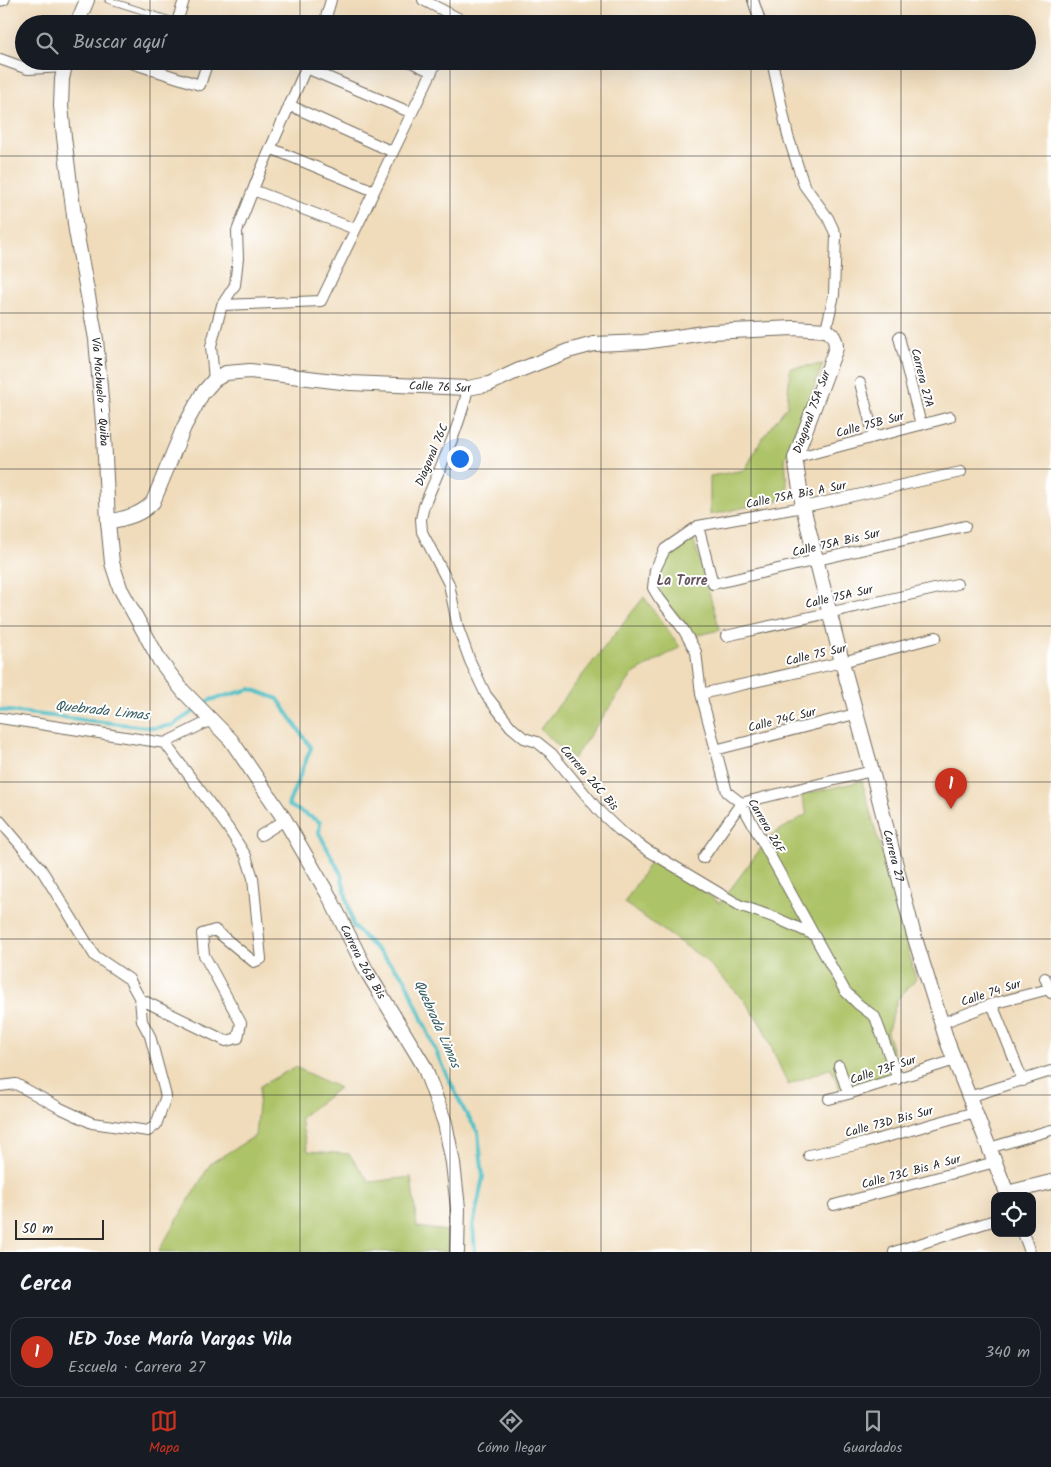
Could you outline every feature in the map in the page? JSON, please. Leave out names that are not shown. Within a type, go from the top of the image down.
[{"type":"street","points":[[0,1],[4,0]]},
{"type":"street","points":[[81,15],[87,0]]},
{"type":"street","points":[[181,15],[184,0]]},
{"type":"street","points":[[328,15],[331,0]]},
{"type":"street","points":[[423,0],[452,15]]},
{"type":"street","points":[[752,0],[758,15]]},
{"type":"street","points":[[0,59],[15,64]]},
{"type":"street","name":"Vía Mochuelo - Quiba","points":[[64,70],[61,106],[64,137],[76,231],[96,339],[112,563],[120,588],[160,660],[193,702]]},
{"type":"street","points":[[153,70],[200,85],[205,70]]},
{"type":"street","points":[[108,522],[138,514],[153,502],[184,427],[202,394],[214,380],[211,346],[222,305],[235,285],[238,258],[237,231],[270,148],[305,70]]},
{"type":"street","points":[[318,70],[412,113]]},
{"type":"street","points":[[222,305],[321,301],[432,72],[428,70]]},
{"type":"street","points":[[774,70],[788,136],[804,185],[828,218],[836,235],[834,294],[826,330]]},
{"type":"street","points":[[289,105],[393,152]]},
{"type":"street","points":[[270,148],[374,191]]},
{"type":"street","points":[[253,190],[355,230]]},
{"type":"street","name":"Calle 76 Sur","points":[[214,380],[226,373],[250,371],[350,383],[468,388],[489,384],[568,351],[594,344],[644,342],[710,332],[794,328],[826,330]]},
{"type":"street","name":"Diagonal 75A Sur","points":[[803,507],[795,458],[836,348],[836,340],[826,330]]},
{"type":"street","name":"Carrera 27A","points":[[899,337],[921,425]]},
{"type":"street","points":[[860,383],[874,437]]},
{"type":"street","name":"Diagonal 76C","points":[[422,532],[421,519],[424,506],[460,421],[468,388]]},
{"type":"street","name":"Calle 75B Sur","points":[[795,458],[950,417]]},
{"type":"street","name":"Calle 75A Bis A Sur","points":[[655,570],[665,549],[698,526],[803,507],[960,472]]},
{"type":"street","name":"Carrera 27","points":[[803,507],[855,714],[872,772],[913,932],[955,1060],[1007,1192]]},
{"type":"street","name":"Calle 75A Bis Sur","points":[[698,526],[714,584],[965,526]]},
{"type":"street","name":"Carrera 26C Bis","points":[[422,532],[448,584],[458,628],[470,661],[486,695],[511,727],[524,738],[537,742],[552,754],[600,812],[619,830],[646,850],[739,905],[776,918],[812,934]]},
{"type":"street","name":"Carrera 26F","points":[[655,570],[653,588],[658,598],[683,629],[696,652],[701,694],[727,792],[741,803],[845,991],[875,1017],[898,1079]]},
{"type":"street","name":"Calle 75A Sur","points":[[726,636],[957,584]]},
{"type":"street","name":"Calle 75 Sur","points":[[701,694],[842,662],[936,637]]},
{"type":"street","name":"Carrera 26B Bis","points":[[193,702],[231,740],[286,820],[329,896],[366,970],[424,1066],[445,1123],[453,1163],[458,1208],[457,1252]]},
{"type":"street","name":"Calle 74C Sur","points":[[715,750],[855,714]]},
{"type":"street","points":[[0,718],[165,742],[208,717]]},
{"type":"street","points":[[140,999],[226,1041],[238,1038],[241,1023],[204,955],[202,934],[215,930],[254,962],[261,959],[253,878],[246,856],[228,828],[165,742]]},
{"type":"street","points":[[703,858],[741,803],[872,772]]},
{"type":"street","points":[[261,834],[286,820]]},
{"type":"street","points":[[0,821],[41,869],[95,956],[129,979],[140,999],[142,1021],[150,1036],[166,1096],[156,1125],[148,1131],[92,1123],[16,1084],[0,1086]]},
{"type":"street","points":[[1045,978],[1050,991]]},
{"type":"street","name":"Calle 74 Sur","points":[[942,1023],[992,1004],[1050,991]]},
{"type":"street","points":[[992,1004],[1023,1081]]},
{"type":"street","name":"Calle 73F Sur","points":[[839,1066],[848,1094],[955,1060]]},
{"type":"street","points":[[969,1097],[1051,1071]]},
{"type":"street","points":[[829,1099],[848,1094]]},
{"type":"street","name":"Calle 73D Bis Sur","points":[[809,1155],[865,1143],[975,1112]]},
{"type":"street","points":[[989,1148],[1051,1130]]},
{"type":"street","name":"Calle 73C Bis A Sur","points":[[834,1205],[995,1162]]},
{"type":"street","points":[[1015,1192],[1051,1182]]},
{"type":"street","points":[[894,1252],[913,1249],[991,1221]]},
{"type":"street","points":[[1024,1237],[1030,1252]]},
{"type":"lane","points":[[108,0],[155,15]]},
{"type":"green space","points":[[823,364],[785,459],[788,498],[710,515],[710,476],[745,470],[761,440],[787,406],[790,368]]},
{"type":"green space","points":[[693,538],[720,630],[694,636],[683,620],[666,603],[660,587],[662,570],[667,562],[672,555]]},
{"type":"green space","points":[[644,597],[680,647],[633,674],[573,759],[540,729]]},
{"type":"green space","points":[[862,781],[916,979],[897,1000],[887,1033],[900,1073],[842,1095],[831,1068],[788,1085],[762,1026],[745,1001],[703,958],[624,903],[653,858],[720,903],[770,836],[807,814],[801,795]]},
{"type":"green space","points":[[295,1067],[339,1088],[300,1118],[308,1151],[349,1154],[370,1182],[411,1177],[417,1227],[447,1231],[449,1252],[158,1252],[211,1163],[255,1136],[260,1086]]},
{"type":"waterway","name":"Quebrada Limas","points":[[202,705],[210,700],[251,689],[278,699],[311,748],[288,805],[320,822],[319,833],[341,874],[353,926],[404,977],[442,1065],[464,1110],[478,1132],[483,1177],[473,1226],[475,1252]]},
{"type":"waterway","name":"Quebrada Limas","points":[[0,710],[155,728],[173,725],[197,709]]},
{"type":"place","name":"IED Jose María Vargas Vila","points":[[951,809]]},
{"type":"district","name":"La Torre","points":[[682,581]]}]
